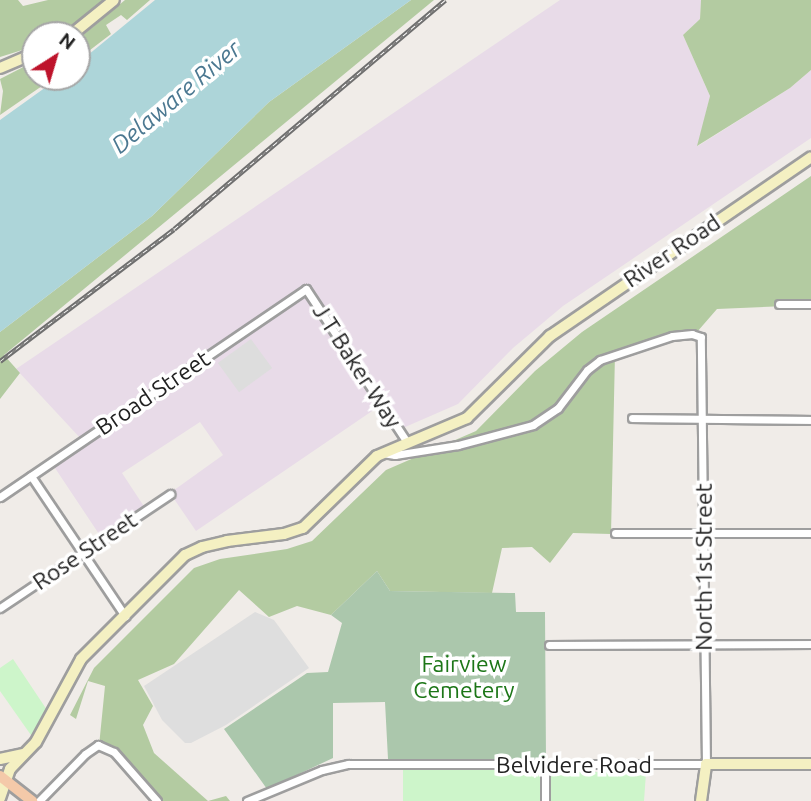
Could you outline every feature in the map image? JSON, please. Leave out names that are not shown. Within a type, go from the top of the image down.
[{"type":"main road","points":[[3,779],[32,801]]},
{"type":"street","points":[[88,21],[114,0]]},
{"type":"street","points":[[0,68],[21,59]]},
{"type":"street","name":"River Road","points":[[0,798],[3,779],[36,742],[81,659],[170,568],[194,550],[303,528],[382,453],[467,418],[536,349],[573,319],[811,157]]},
{"type":"street","name":"J T Baker Way","points":[[306,289],[407,442]]},
{"type":"street","name":"Broad Street","points":[[0,496],[306,289]]},
{"type":"street","points":[[779,304],[811,304]]},
{"type":"street","name":"North 1st Street","points":[[382,453],[395,456],[458,445],[533,425],[558,408],[587,370],[600,360],[672,336],[698,335],[703,343],[704,420],[706,764],[701,801]]},
{"type":"street","points":[[632,418],[811,420]]},
{"type":"street","points":[[31,476],[125,616]]},
{"type":"street","name":"Rose Street","points":[[0,608],[170,494]]},
{"type":"street","points":[[615,533],[811,533]]},
{"type":"street","points":[[549,645],[811,644]]},
{"type":"street","points":[[39,801],[85,754],[98,746],[114,752],[157,801]]},
{"type":"street","points":[[0,759],[23,754]]},
{"type":"street","name":"Belvidere Road","points":[[247,801],[338,766],[811,764]]},
{"type":"street","points":[[545,766],[545,801]]},
{"type":"shaded area","points":[[560,0],[701,0],[700,19],[683,35],[710,96],[698,146],[790,88],[811,70],[811,138],[563,306],[513,348],[458,404],[396,431],[378,407],[196,531],[170,493],[223,455],[200,422],[122,473],[147,511],[103,540],[51,462],[82,440],[16,369]]},
{"type":"shaded area","points":[[251,339],[272,368],[239,392],[218,363]]},
{"type":"shaded area","points":[[255,612],[274,620],[309,668],[226,725],[191,743],[185,743],[162,720],[144,686]]},
{"type":"green space","points":[[0,0],[18,0],[23,6],[48,0],[110,0],[80,21],[21,21],[21,50],[0,57]]},
{"type":"green space","points":[[125,0],[150,0],[127,20],[121,15],[106,25],[111,34],[91,49],[91,28]]},
{"type":"green space","points":[[411,0],[434,0],[4,355],[20,373],[0,399],[0,332],[152,216],[269,102]]},
{"type":"green space","points":[[701,0],[811,0],[811,70],[790,88],[697,146],[710,96],[683,35],[700,19]]},
{"type":"green space","points":[[21,68],[21,91],[35,91],[0,115],[3,91],[0,79]]},
{"type":"green space","points":[[811,176],[811,305],[717,309],[697,332],[615,354],[611,534],[573,533],[550,563],[532,547],[502,548],[492,593],[390,591],[377,571],[331,615],[297,606],[269,617],[239,590],[174,664],[138,680],[153,706],[143,725],[154,753],[208,801],[160,801],[99,746],[105,686],[88,681],[76,719],[70,715],[94,668],[194,568],[220,559],[287,549],[312,541],[386,470],[476,431],[535,371],[582,332]]},
{"type":"green space","name":"Fairview Cemetery","points":[[377,571],[390,591],[515,593],[516,612],[545,612],[546,760],[388,759],[385,702],[333,703],[333,758],[267,789],[224,729],[307,673],[328,672],[342,623],[331,615]]},
{"type":"green space","points":[[13,659],[47,710],[33,738],[0,691],[0,668]]},
{"type":"green space","points":[[403,768],[646,773],[644,801],[403,801]]},
{"type":"green space","points":[[226,796],[230,801],[208,801]]},
{"type":"water","name":"Delaware River","points":[[155,0],[411,0],[269,102],[152,216],[0,332],[0,120],[40,91],[91,91],[91,53]]},
{"type":"railway","points":[[0,361],[174,229],[445,0]]}]
